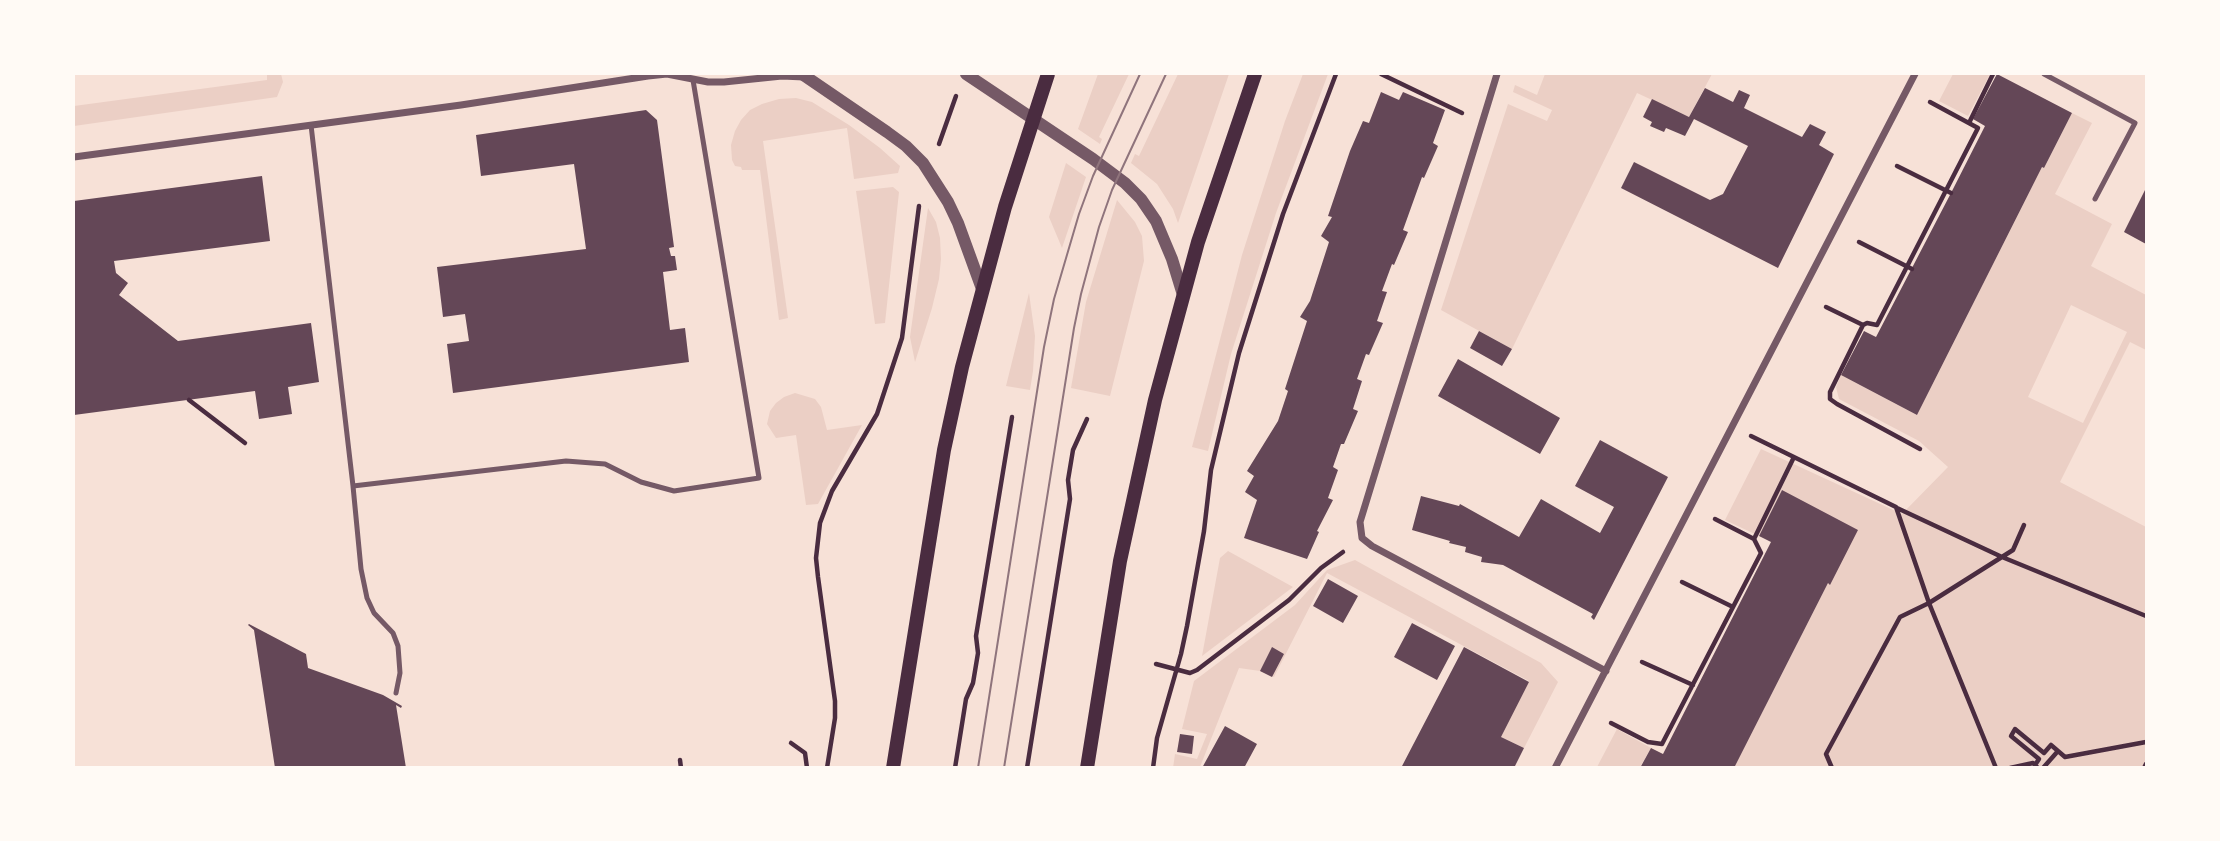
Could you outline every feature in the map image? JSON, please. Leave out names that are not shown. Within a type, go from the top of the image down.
[{"type":"main road","points":[[893,768],[944,450],[962,367],[1004,207],[1048,74]]},
{"type":"main road","points":[[1087,768],[1121,561],[1141,460],[1183,295],[1226,156],[1255,74]]},
{"type":"street","points":[[74,157],[648,76],[667,74],[724,82],[805,76],[906,146],[923,163],[958,223],[982,289]]},
{"type":"street","points":[[966,74],[1118,178],[1141,199],[1156,221],[1165,241],[1183,295]]},
{"type":"street","points":[[1497,74],[1360,522],[1362,538],[1372,546],[1606,671]]},
{"type":"street","points":[[1555,768],[1915,74]]},
{"type":"lane","points":[[2044,74],[2135,122],[2095,199]]},
{"type":"lane","points":[[353,486],[566,461],[605,464],[641,482],[674,491],[760,478],[693,77]]},
{"type":"lane","points":[[311,125],[361,569],[367,598],[374,613],[393,633],[398,646],[400,673],[396,693]]},
{"type":"path","points":[[1153,768],[1157,738],[1177,670],[1189,614],[1211,470],[1239,353],[1283,214],[1336,74]]},
{"type":"path","points":[[1381,74],[1481,122]]},
{"type":"path","points":[[1969,123],[1993,74]]},
{"type":"path","points":[[942,135],[955,99]]},
{"type":"path","points":[[1920,449],[1830,399],[1832,384],[1863,326],[1867,323],[1877,325],[1909,268],[1978,128],[1930,102]]},
{"type":"path","points":[[1898,166],[1948,192]]},
{"type":"path","points":[[827,768],[835,701],[816,558],[820,523],[836,483],[877,414],[902,338],[920,201]]},
{"type":"path","points":[[1859,242],[1909,268]]},
{"type":"path","points":[[1826,307],[1863,326]]},
{"type":"path","points":[[189,400],[245,443]]},
{"type":"path","points":[[955,768],[966,699],[973,683],[978,653],[976,636],[1012,417]]},
{"type":"path","points":[[1027,768],[1070,499],[1068,480],[1073,450],[1087,419]]},
{"type":"path","points":[[1732,426],[2002,557],[2147,616]]},
{"type":"path","points":[[1754,539],[1794,457]]},
{"type":"path","points":[[1896,507],[1929,603],[1996,768]]},
{"type":"path","points":[[1611,723],[1648,741],[1662,744],[1761,553],[1754,539],[1715,519]]},
{"type":"path","points":[[1832,768],[1826,754],[1900,617],[1929,603],[2013,550],[2024,525]]},
{"type":"path","points":[[1156,664],[1190,673],[1197,670],[1289,600],[1321,568],[1362,538]]},
{"type":"path","points":[[1682,582],[1733,607]]},
{"type":"path","points":[[1642,662],[1693,685]]},
{"type":"path","points":[[2039,767],[2039,759],[2011,736],[2015,729],[2044,753],[2051,745],[2066,757],[2147,742]]},
{"type":"path","points":[[791,743],[805,753],[807,768]]},
{"type":"path","points":[[2039,767],[2058,751]]},
{"type":"path","points":[[680,760],[681,768]]},
{"type":"path","points":[[2010,768],[2033,763],[2039,767]]},
{"type":"shaded area","points":[[281,74],[283,82],[277,97],[74,126],[74,106],[267,80],[267,75]]},
{"type":"shaded area","points":[[1098,74],[1129,74],[1099,137],[1102,139],[1100,144],[1078,129]]},
{"type":"shaded area","points":[[1178,74],[1229,74],[1178,223],[1173,209],[1157,184],[1131,163],[1135,154],[1139,156]]},
{"type":"shaded area","points":[[1303,74],[1328,74],[1276,213],[1231,354],[1208,451],[1192,447],[1242,255]]},
{"type":"shaded area","points":[[1545,74],[1712,74],[1689,117],[1637,93],[1512,349],[1441,310],[1508,104],[1547,121],[1552,110],[1513,92],[1515,85],[1537,95]]},
{"type":"shaded area","points":[[1953,74],[1990,74],[1968,116],[1939,101]]},
{"type":"shaded area","points":[[796,98],[812,102],[849,125],[900,166],[898,173],[854,179],[847,128],[763,141],[788,318],[779,320],[760,170],[742,170],[741,167],[735,166],[731,145],[735,131],[750,110],[779,99]]},
{"type":"shaded area","points":[[2072,113],[2092,123],[2055,194],[2112,224],[2091,266],[2146,295],[2146,350],[2130,342],[2060,482],[2146,527],[2146,767],[1734,767],[1828,583],[1830,584],[1782,490],[1759,536],[1725,520],[1761,449],[1902,514],[1948,467],[1919,441],[1839,399],[1836,387],[1841,375],[1917,415],[2042,167],[2044,168]],"holes":[[[2071,305],[2127,332],[2083,423],[2028,397]]]},
{"type":"shaded area","points":[[1066,163],[1086,177],[1062,248],[1049,217]]},
{"type":"shaded area","points":[[893,187],[899,192],[885,323],[875,324],[856,191]]},
{"type":"shaded area","points":[[1117,200],[1135,222],[1142,236],[1144,261],[1110,396],[1071,388],[1086,302]]},
{"type":"shaded area","points":[[928,208],[936,222],[941,259],[932,308],[915,362],[910,337]]},
{"type":"shaded area","points":[[1029,293],[1035,336],[1030,390],[1006,386]]},
{"type":"shaded area","points":[[795,393],[815,399],[821,407],[827,430],[862,425],[818,504],[806,505],[796,435],[776,438],[767,424],[770,411],[776,403]]},
{"type":"shaded area","points":[[1228,551],[1293,587],[1202,656],[1220,558]]},
{"type":"shaded area","points":[[1355,560],[1541,663],[1558,682],[1524,748],[1501,737],[1529,681],[1327,573],[1274,677],[1260,671],[1239,668],[1200,767],[1173,768],[1175,754],[1197,759],[1207,734],[1182,729],[1194,681],[1295,605],[1327,570]]},
{"type":"shaded area","points":[[1617,729],[1651,748],[1640,767],[1597,767]]},
{"type":"building","points":[[1997,74],[2072,113],[1917,415],[1841,375],[1864,331],[1876,337],[1951,193],[1985,126],[1973,119]]},
{"type":"building","points":[[1705,88],[1733,102],[1739,90],[1750,95],[1744,108],[1802,137],[1810,124],[1826,132],[1819,145],[1834,154],[1778,268],[1621,188],[1634,162],[1710,200],[1723,194],[1748,146],[1694,119],[1685,136],[1666,128],[1664,132],[1650,126],[1652,122],[1643,117],[1652,99],[1689,117]]},
{"type":"building","points":[[1381,92],[1399,100],[1403,92],[1445,110],[1433,143],[1438,146],[1424,178],[1422,177],[1403,230],[1408,232],[1382,291],[1387,292],[1377,321],[1383,323],[1369,355],[1366,354],[1357,379],[1362,381],[1353,409],[1358,411],[1333,467],[1338,470],[1328,498],[1333,500],[1317,531],[1319,532],[1307,559],[1244,538],[1257,500],[1245,492],[1254,476],[1247,471],[1278,421],[1288,391],[1285,389],[1307,321],[1300,317],[1310,301],[1329,242],[1321,236],[1332,217],[1328,216],[1350,151],[1363,121],[1369,123]]},
{"type":"building","points":[[646,110],[657,120],[674,247],[669,248],[671,256],[675,256],[677,270],[663,272],[670,330],[685,328],[689,362],[453,393],[447,344],[469,341],[465,314],[443,317],[437,267],[586,249],[574,164],[481,176],[476,135]]},
{"type":"building","points":[[262,176],[270,241],[114,261],[116,273],[128,283],[119,295],[178,341],[311,323],[319,382],[288,387],[292,414],[259,419],[255,391],[74,415],[74,201]]},
{"type":"building","points":[[2146,188],[2146,244],[2124,232]]},
{"type":"building","points":[[1479,331],[1512,349],[1502,366],[1470,348]]},
{"type":"building","points":[[1458,359],[1560,418],[1540,454],[1438,396]]},
{"type":"building","points":[[1600,440],[1668,477],[1594,620],[1591,617],[1593,614],[1503,565],[1481,562],[1482,557],[1465,552],[1466,547],[1412,530],[1421,496],[1459,506],[1460,504],[1519,537],[1541,499],[1600,533],[1614,507],[1575,486]]},
{"type":"building","points":[[1782,490],[1858,530],[1830,585],[1828,583],[1734,768],[1640,768],[1651,748],[1663,754],[1771,542],[1759,536]]},
{"type":"building","points":[[1328,579],[1358,596],[1343,623],[1313,606]]},
{"type":"building","points":[[1412,623],[1455,646],[1437,680],[1394,657]]},
{"type":"building","points":[[249,624],[306,654],[308,668],[383,695],[402,706],[401,708],[396,705],[406,768],[275,768],[254,630]]},
{"type":"building","points":[[1272,647],[1284,654],[1272,677],[1260,671]]},
{"type":"building","points":[[1464,647],[1529,682],[1501,737],[1524,748],[1514,768],[1401,768]]},
{"type":"building","points":[[1225,726],[1257,744],[1244,768],[1202,768]]},
{"type":"building","points":[[1180,734],[1194,736],[1192,754],[1177,752]]},
{"type":"tram line","points":[[978,768],[1044,347],[1054,299],[1093,176],[1140,74]]},
{"type":"tram line","points":[[1004,768],[1081,294],[1112,190],[1166,74]]}]
